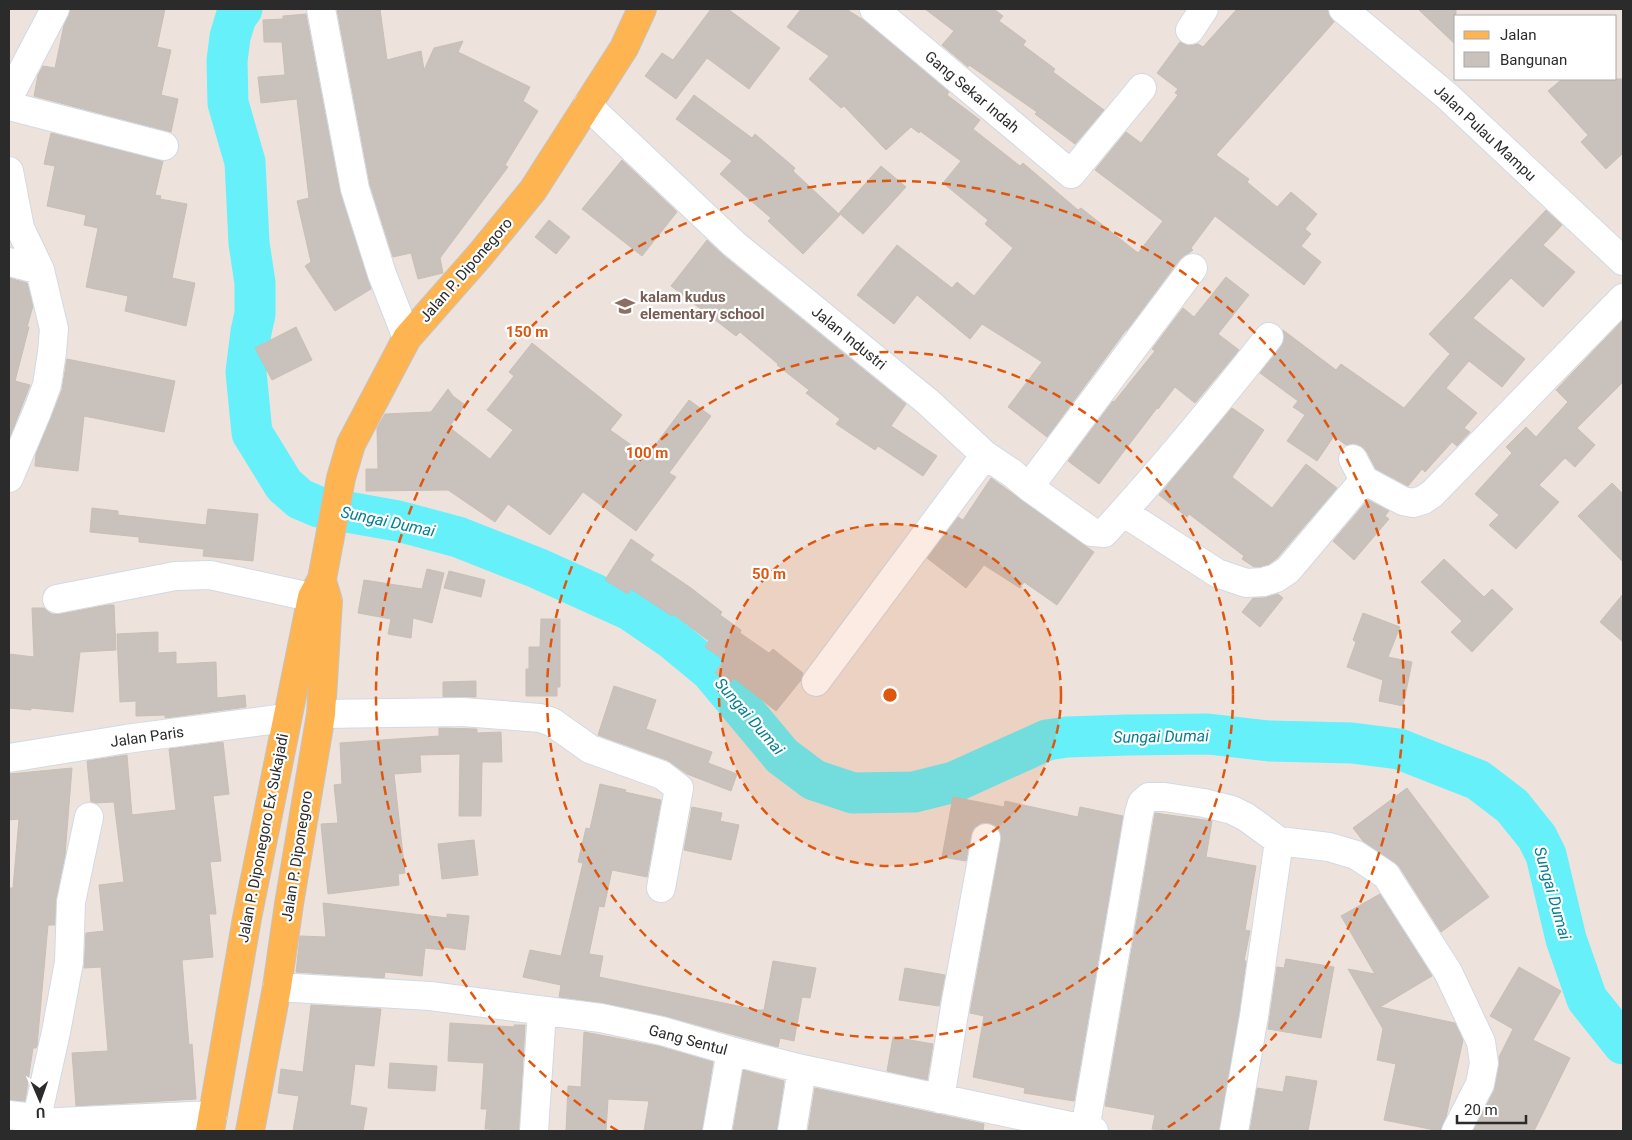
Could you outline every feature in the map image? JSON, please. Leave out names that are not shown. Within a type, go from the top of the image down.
[{"type":"main road","name":"Jalan P. Diponegoro","points":[[329,548],[340,478],[351,444],[407,338],[480,255],[533,190],[624,48],[642,9]]},
{"type":"main road","name":"Jalan P. Diponegoro Ex Sukajadi","points":[[212,1123],[247,918],[286,718],[321,592],[329,548]]},
{"type":"main road","name":"Jalan P. Diponegoro","points":[[252,1123],[277,987],[321,714],[321,592]]},
{"type":"main road","points":[[212,1123],[252,1123]]},
{"type":"street","points":[[55,9],[9,99],[164,146]]},
{"type":"street","points":[[320,9],[355,188],[382,274],[407,338]]},
{"type":"street","name":"Gang Sekar Indah","points":[[874,9],[1071,174],[1142,88]]},
{"type":"street","name":"Jalan Pulau Mampu","points":[[1343,9],[1447,96],[1623,261]]},
{"type":"street","name":"Jalan Industri","points":[[587,104],[734,244],[928,402],[984,455],[1012,473],[1092,532],[1104,533],[1123,512]]},
{"type":"street","points":[[9,171],[20,228],[40,270],[54,329],[47,385],[9,478]]},
{"type":"street","points":[[9,262],[40,270]]},
{"type":"street","points":[[1029,487],[1193,268]]},
{"type":"street","points":[[1270,337],[1123,512],[1217,573],[1246,583],[1263,582],[1276,578],[1288,570],[1359,470],[1403,501],[1414,503],[1427,497],[1623,298]]},
{"type":"street","points":[[816,682],[984,455]]},
{"type":"street","points":[[57,599],[175,576],[210,575],[321,592]]},
{"type":"street","points":[[321,714],[463,712],[540,718],[552,722],[590,749],[662,775],[679,788],[661,888]]},
{"type":"street","name":"Jalan Paris","points":[[9,758],[126,739],[286,718]]},
{"type":"street","points":[[1089,1130],[1142,803],[1149,798],[1165,797],[1204,803],[1232,810],[1246,817],[1279,841],[1329,847],[1356,855],[1386,875],[1448,972],[1481,1042],[1484,1063],[1480,1084],[1456,1131]]},
{"type":"street","points":[[35,1127],[69,962],[71,902],[88,817]]},
{"type":"street","points":[[940,1099],[986,838]]},
{"type":"street","points":[[1234,1131],[1254,1016],[1279,841]]},
{"type":"street","name":"Gang Sentul","points":[[277,987],[430,996],[610,1020],[662,1031],[802,1069],[940,1099],[1018,1123],[1089,1130]]},
{"type":"street","points":[[534,1131],[542,1011]]},
{"type":"street","points":[[717,1131],[731,1051]]},
{"type":"street","points":[[792,1131],[802,1069]]},
{"type":"street","points":[[9,1115],[25,1118],[35,1127],[212,1123]]},
{"type":"building","points":[[71,9],[165,9],[157,47],[171,50],[161,95],[178,99],[171,132],[34,96],[38,75],[43,66],[55,68],[64,25]]},
{"type":"building","points":[[337,9],[380,9],[387,60],[421,51],[424,70],[434,48],[463,41],[458,52],[530,87],[523,101],[538,111],[505,165],[508,167],[440,258],[443,273],[418,279],[411,253],[393,257],[370,185]]},
{"type":"building","points":[[711,9],[728,9],[780,48],[749,89],[707,58],[676,99],[645,76],[662,53],[673,60]]},
{"type":"building","points":[[801,9],[846,9],[865,21],[949,92],[947,95],[980,120],[973,129],[1020,166],[1023,163],[1078,210],[1081,208],[1138,253],[1163,221],[1095,170],[1126,132],[1141,143],[1178,95],[1175,93],[1178,89],[1157,73],[1180,42],[1189,46],[1198,44],[1203,47],[1237,9],[1328,9],[1329,15],[1334,22],[1216,155],[1249,179],[1247,182],[1277,207],[1291,192],[1317,214],[1305,229],[1311,234],[1301,246],[1321,262],[1304,285],[1215,216],[1191,248],[1193,250],[1180,259],[1047,437],[1008,407],[1042,362],[982,324],[970,339],[917,295],[894,324],[857,295],[897,245],[952,288],[957,282],[974,296],[1013,248],[985,224],[988,220],[943,183],[961,161],[920,131],[919,133],[911,127],[886,150],[844,106],[841,108],[809,79],[829,56],[787,27]]},
{"type":"building","points":[[925,9],[994,9],[1003,16],[999,21],[1026,41],[1023,45],[1055,69],[1053,72],[1104,110],[1075,144],[1035,114],[1037,112],[969,65],[968,67],[942,45],[954,31]]},
{"type":"building","points":[[1418,9],[1456,9],[1456,15],[1454,15],[1454,43]]},
{"type":"building","points":[[306,14],[340,192],[371,289],[335,311],[305,266],[311,262],[297,201],[309,198],[297,99],[261,103],[258,77],[285,75],[282,42],[264,42],[263,20],[283,19],[283,16]]},
{"type":"building","points":[[1623,79],[1623,153],[1606,169],[1581,142],[1588,135],[1548,91],[1561,80]]},
{"type":"building","points":[[694,95],[752,138],[755,134],[795,168],[793,171],[840,215],[803,254],[768,221],[771,218],[720,174],[732,161],[676,119]]},
{"type":"building","points":[[51,133],[163,161],[155,195],[161,196],[160,199],[187,204],[172,278],[195,283],[186,326],[125,311],[128,296],[86,287],[98,228],[84,225],[86,215],[47,206],[55,166],[44,164]]},
{"type":"building","points":[[622,160],[677,212],[642,256],[582,209]]},
{"type":"building","points":[[881,166],[906,187],[863,234],[839,213]]},
{"type":"building","points":[[1546,210],[1562,225],[1543,245],[1575,272],[1543,307],[1511,278],[1473,318],[1525,359],[1502,387],[1469,361],[1446,388],[1477,413],[1464,428],[1470,432],[1457,446],[1452,442],[1425,472],[1422,469],[1408,486],[1376,469],[1367,452],[1361,446],[1353,443],[1346,445],[1334,436],[1317,461],[1287,441],[1305,415],[1293,407],[1298,401],[1260,373],[1281,346],[1284,339],[1283,330],[1336,370],[1341,364],[1404,408],[1450,354],[1429,334]]},
{"type":"building","points":[[549,220],[570,237],[556,254],[535,237]]},
{"type":"building","points":[[707,240],[724,256],[906,404],[891,426],[937,456],[923,476],[878,446],[875,450],[836,424],[840,419],[806,393],[809,390],[740,332],[736,336],[671,286]]},
{"type":"building","points":[[1226,277],[1249,295],[1218,334],[1239,350],[1195,403],[1175,387],[1099,484],[1068,461],[1113,401],[1155,351],[1152,349],[1183,308],[1194,317]]},
{"type":"building","points":[[9,278],[27,283],[33,306],[15,381],[30,385],[10,437]]},
{"type":"building","points":[[1623,320],[1623,382],[1577,428],[1595,445],[1575,467],[1565,458],[1539,485],[1559,502],[1516,549],[1489,525],[1499,515],[1475,494],[1512,453],[1506,447],[1526,427],[1536,437],[1568,402],[1556,390]]},
{"type":"building","points":[[296,327],[312,360],[272,380],[255,348]]},
{"type":"building","points":[[532,343],[622,415],[610,430],[647,456],[689,400],[711,416],[669,473],[676,477],[636,531],[583,492],[550,535],[508,504],[495,522],[448,490],[366,491],[366,469],[378,469],[377,428],[385,414],[431,412],[448,389],[453,396],[465,405],[449,427],[490,459],[513,430],[487,410],[514,376],[509,372]]},
{"type":"building","points":[[67,359],[175,381],[164,432],[84,416],[78,471],[35,466],[36,454],[62,390]]},
{"type":"building","points":[[1232,408],[1264,430],[1232,477],[1272,508],[1306,464],[1337,488],[1277,558],[1269,564],[1260,567],[1254,567],[1242,559],[1244,556],[1189,514],[1187,517],[1159,495]]},
{"type":"building","points":[[991,478],[1094,552],[1057,605],[1024,582],[1020,588],[984,565],[966,588],[927,558],[958,517],[963,520]]},
{"type":"building","points":[[1612,483],[1623,494],[1623,562],[1578,516]]},
{"type":"building","points":[[1368,500],[1389,511],[1385,516],[1389,519],[1354,560],[1333,541]]},
{"type":"building","points":[[92,508],[118,511],[118,515],[206,525],[208,509],[258,514],[253,561],[203,556],[204,549],[139,542],[139,537],[90,532]]},
{"type":"building","points":[[631,539],[654,555],[650,560],[722,612],[720,615],[741,630],[740,633],[769,653],[773,649],[803,673],[801,680],[776,711],[734,678],[730,683],[715,673],[724,660],[705,647],[709,641],[673,614],[672,616],[631,589],[628,594],[605,580]]},
{"type":"building","points":[[1444,559],[1484,597],[1492,589],[1513,609],[1472,652],[1451,632],[1462,621],[1421,582]]},
{"type":"building","points":[[427,569],[444,573],[432,623],[413,618],[411,638],[388,634],[391,619],[358,613],[364,580],[422,589]]},
{"type":"building","points":[[449,571],[485,580],[481,597],[444,588]]},
{"type":"building","points":[[1278,594],[1283,598],[1260,627],[1242,612],[1253,598],[1264,598]]},
{"type":"building","points":[[1623,594],[1623,642],[1600,622]]},
{"type":"building","points":[[114,605],[116,650],[80,652],[73,712],[9,708],[9,654],[34,657],[32,608],[44,608],[51,614],[60,614]]},
{"type":"building","points":[[1363,613],[1400,627],[1388,657],[1412,662],[1403,706],[1379,701],[1383,680],[1347,667],[1356,642],[1353,640]]},
{"type":"building","points":[[541,619],[560,619],[560,687],[557,687],[557,696],[526,696],[526,669],[529,669],[529,647],[540,647]]},
{"type":"building","points":[[158,632],[158,653],[176,652],[176,664],[216,662],[217,698],[245,695],[246,707],[165,718],[165,715],[136,716],[136,701],[120,702],[117,634]]},
{"type":"building","points":[[476,681],[476,697],[443,697],[443,682]]},
{"type":"building","points":[[614,686],[656,700],[646,729],[712,752],[708,763],[737,774],[731,791],[687,774],[667,760],[598,735]]},
{"type":"building","points":[[439,728],[477,729],[477,733],[501,732],[502,762],[482,762],[481,816],[459,816],[460,754],[420,755],[421,772],[394,774],[405,873],[398,874],[399,885],[328,894],[321,824],[338,823],[334,785],[342,784],[340,743],[439,736]]},
{"type":"building","points":[[223,742],[229,794],[213,796],[221,861],[210,862],[216,914],[209,914],[213,957],[182,960],[189,1045],[192,1044],[196,1099],[76,1106],[72,1053],[108,1051],[101,967],[84,968],[86,933],[104,931],[99,885],[124,882],[114,802],[91,802],[87,761],[127,755],[132,815],[176,810],[169,749]]},
{"type":"building","points":[[72,768],[65,855],[56,899],[55,925],[48,925],[37,1046],[33,1048],[25,1101],[9,1100],[9,888],[13,888],[19,819],[9,820],[9,774]]},
{"type":"building","points":[[600,784],[661,800],[647,877],[612,870],[604,907],[599,906],[589,954],[603,956],[599,977],[764,1010],[773,961],[816,968],[810,998],[802,997],[794,1041],[780,1038],[778,1047],[665,1016],[604,1003],[559,997],[561,985],[523,977],[530,950],[561,956],[583,863],[578,862],[586,828],[590,829]]},
{"type":"building","points":[[1407,788],[1489,897],[1441,932],[1399,866],[1363,841],[1353,828]]},
{"type":"building","points":[[953,797],[1004,807],[1005,801],[1078,817],[1080,807],[1123,816],[1074,1101],[1024,1093],[1025,1088],[973,1077],[984,1016],[970,1013],[1001,840],[1000,832],[996,826],[989,823],[981,823],[974,828],[971,835],[966,861],[942,857]]},
{"type":"building","points":[[692,807],[722,813],[720,821],[739,825],[731,860],[684,850]]},
{"type":"building","points":[[1155,813],[1212,821],[1206,857],[1256,866],[1245,930],[1250,931],[1244,961],[1246,961],[1239,1014],[1219,1131],[1168,1131],[1152,1129],[1155,1115],[1105,1106]]},
{"type":"building","points":[[474,840],[478,875],[442,879],[438,844]]},
{"type":"building","points":[[1380,894],[1432,976],[1380,1007],[1455,1023],[1463,1040],[1446,1117],[1440,1131],[1384,1120],[1396,1064],[1377,1060],[1383,1029],[1348,969],[1375,974],[1341,916]]},
{"type":"building","points":[[323,903],[447,918],[447,914],[469,916],[465,950],[444,947],[443,950],[425,948],[422,976],[385,972],[384,978],[296,972],[300,936],[326,937]]},
{"type":"building","points":[[1286,959],[1334,967],[1321,1038],[1268,1029],[1277,967],[1284,968]]},
{"type":"building","points":[[1519,967],[1561,991],[1533,1040],[1570,1058],[1534,1131],[1473,1131],[1494,1091],[1499,1057],[1513,1029],[1490,1016]]},
{"type":"building","points":[[905,968],[945,975],[939,1006],[899,1000]]},
{"type":"building","points":[[311,1005],[381,1009],[374,1066],[355,1064],[350,1105],[367,1108],[363,1131],[293,1131],[299,1096],[278,1093],[281,1069],[303,1072]]},
{"type":"building","points":[[450,1023],[514,1027],[514,1025],[525,1025],[519,1131],[485,1129],[487,1109],[481,1109],[484,1063],[448,1061]]},
{"type":"building","points":[[584,1032],[658,1046],[713,1062],[702,1131],[644,1131],[649,1101],[608,1099],[606,1131],[566,1131],[568,1086],[581,1087]]},
{"type":"building","points":[[893,1037],[933,1044],[927,1080],[887,1071]]},
{"type":"building","points":[[390,1063],[437,1066],[435,1091],[388,1088]]},
{"type":"building","points":[[743,1070],[784,1081],[777,1131],[733,1131]]},
{"type":"building","points":[[1286,1076],[1317,1081],[1308,1131],[1250,1131],[1257,1088],[1283,1092]]},
{"type":"building","points":[[815,1088],[984,1124],[983,1131],[808,1131]]},
{"type":"waterway","name":"Sungai Dumai","points":[[242,9],[236,17],[230,37],[227,61],[228,103],[245,162],[249,243],[255,283],[255,314],[246,372],[252,433],[284,485],[300,499],[319,507],[398,521],[458,537],[537,568],[630,610],[671,638],[711,671],[782,756],[814,780],[853,793],[914,792],[954,782],[1047,740],[1067,737],[1128,735],[1208,734],[1269,741],[1352,743],[1399,749],[1478,780],[1512,806],[1537,837],[1546,855],[1566,939],[1587,999],[1623,1044]]},
{"type":"place","name":"kalam kudus elementary school","points":[[625,306]]}]
